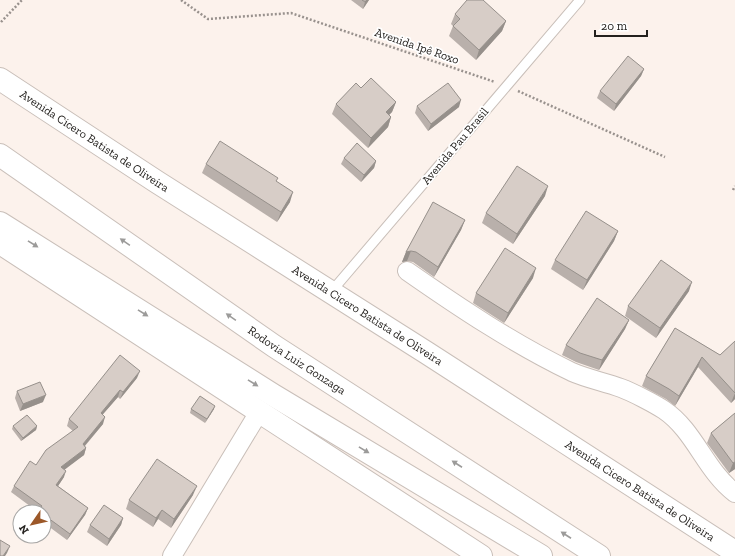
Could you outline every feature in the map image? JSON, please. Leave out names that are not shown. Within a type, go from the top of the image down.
[{"type":"main road","name":"Avenida Cicero Batista de Oliveira","points":[[0,79],[164,187],[427,353],[735,552]]},
{"type":"main road","name":"Rodovia Luiz Gonzaga","points":[[0,155],[274,346],[599,556]]},
{"type":"main road","points":[[0,223],[273,395],[541,556]]},
{"type":"main road","points":[[0,243],[481,556]]},
{"type":"street","points":[[407,271],[507,337],[574,373],[623,388],[664,410],[680,423],[715,474],[735,493]]},
{"type":"street","points":[[172,556],[259,412]]},
{"type":"lane","name":"Avenida Pau Brasil","points":[[331,292],[580,0]]},
{"type":"path","points":[[1,22],[22,0]]},
{"type":"path","name":"Avenida Ipê Roxo","points":[[181,0],[208,19],[291,13],[506,86],[665,157]]},
{"type":"building","points":[[467,0],[483,0],[506,21],[479,50],[453,26],[460,19],[455,14]]},
{"type":"building","points":[[628,56],[644,69],[616,104],[600,91]]},
{"type":"building","points":[[371,78],[396,102],[386,112],[391,117],[371,138],[336,104],[356,83],[361,88]]},
{"type":"building","points":[[448,83],[461,100],[431,124],[417,106]]},
{"type":"building","points":[[220,141],[278,178],[276,181],[293,192],[281,212],[206,164]]},
{"type":"building","points":[[357,143],[376,161],[364,175],[344,158]]},
{"type":"building","points":[[517,166],[548,186],[517,234],[486,213]]},
{"type":"building","points":[[433,202],[465,220],[438,267],[416,252],[406,252]]},
{"type":"building","points":[[586,211],[618,231],[587,280],[555,260]]},
{"type":"building","points":[[505,248],[536,268],[508,313],[476,293]]},
{"type":"building","points":[[661,260],[692,282],[660,328],[628,306]]},
{"type":"building","points":[[597,298],[629,320],[602,360],[580,353],[566,345]]},
{"type":"building","points":[[675,328],[720,355],[735,341],[735,393],[702,357],[679,396],[646,376]]},
{"type":"building","points":[[120,355],[140,371],[123,392],[120,390],[101,413],[105,417],[83,444],[86,448],[61,467],[66,471],[56,485],[88,508],[70,534],[52,521],[52,504],[39,504],[14,486],[30,461],[36,465],[46,450],[78,427],[69,419]]},
{"type":"building","points":[[40,382],[46,395],[23,404],[17,391]]},
{"type":"building","points":[[200,396],[215,406],[207,419],[191,409]]},
{"type":"building","points":[[735,413],[735,462],[733,463],[711,433]]},
{"type":"building","points":[[27,415],[37,426],[23,438],[13,426]]},
{"type":"building","points":[[157,459],[197,486],[174,519],[162,510],[156,518],[129,500]]},
{"type":"building","points":[[104,505],[123,518],[109,539],[90,525]]},
{"type":"building","points":[[0,540],[10,546],[3,556],[0,556]]}]
